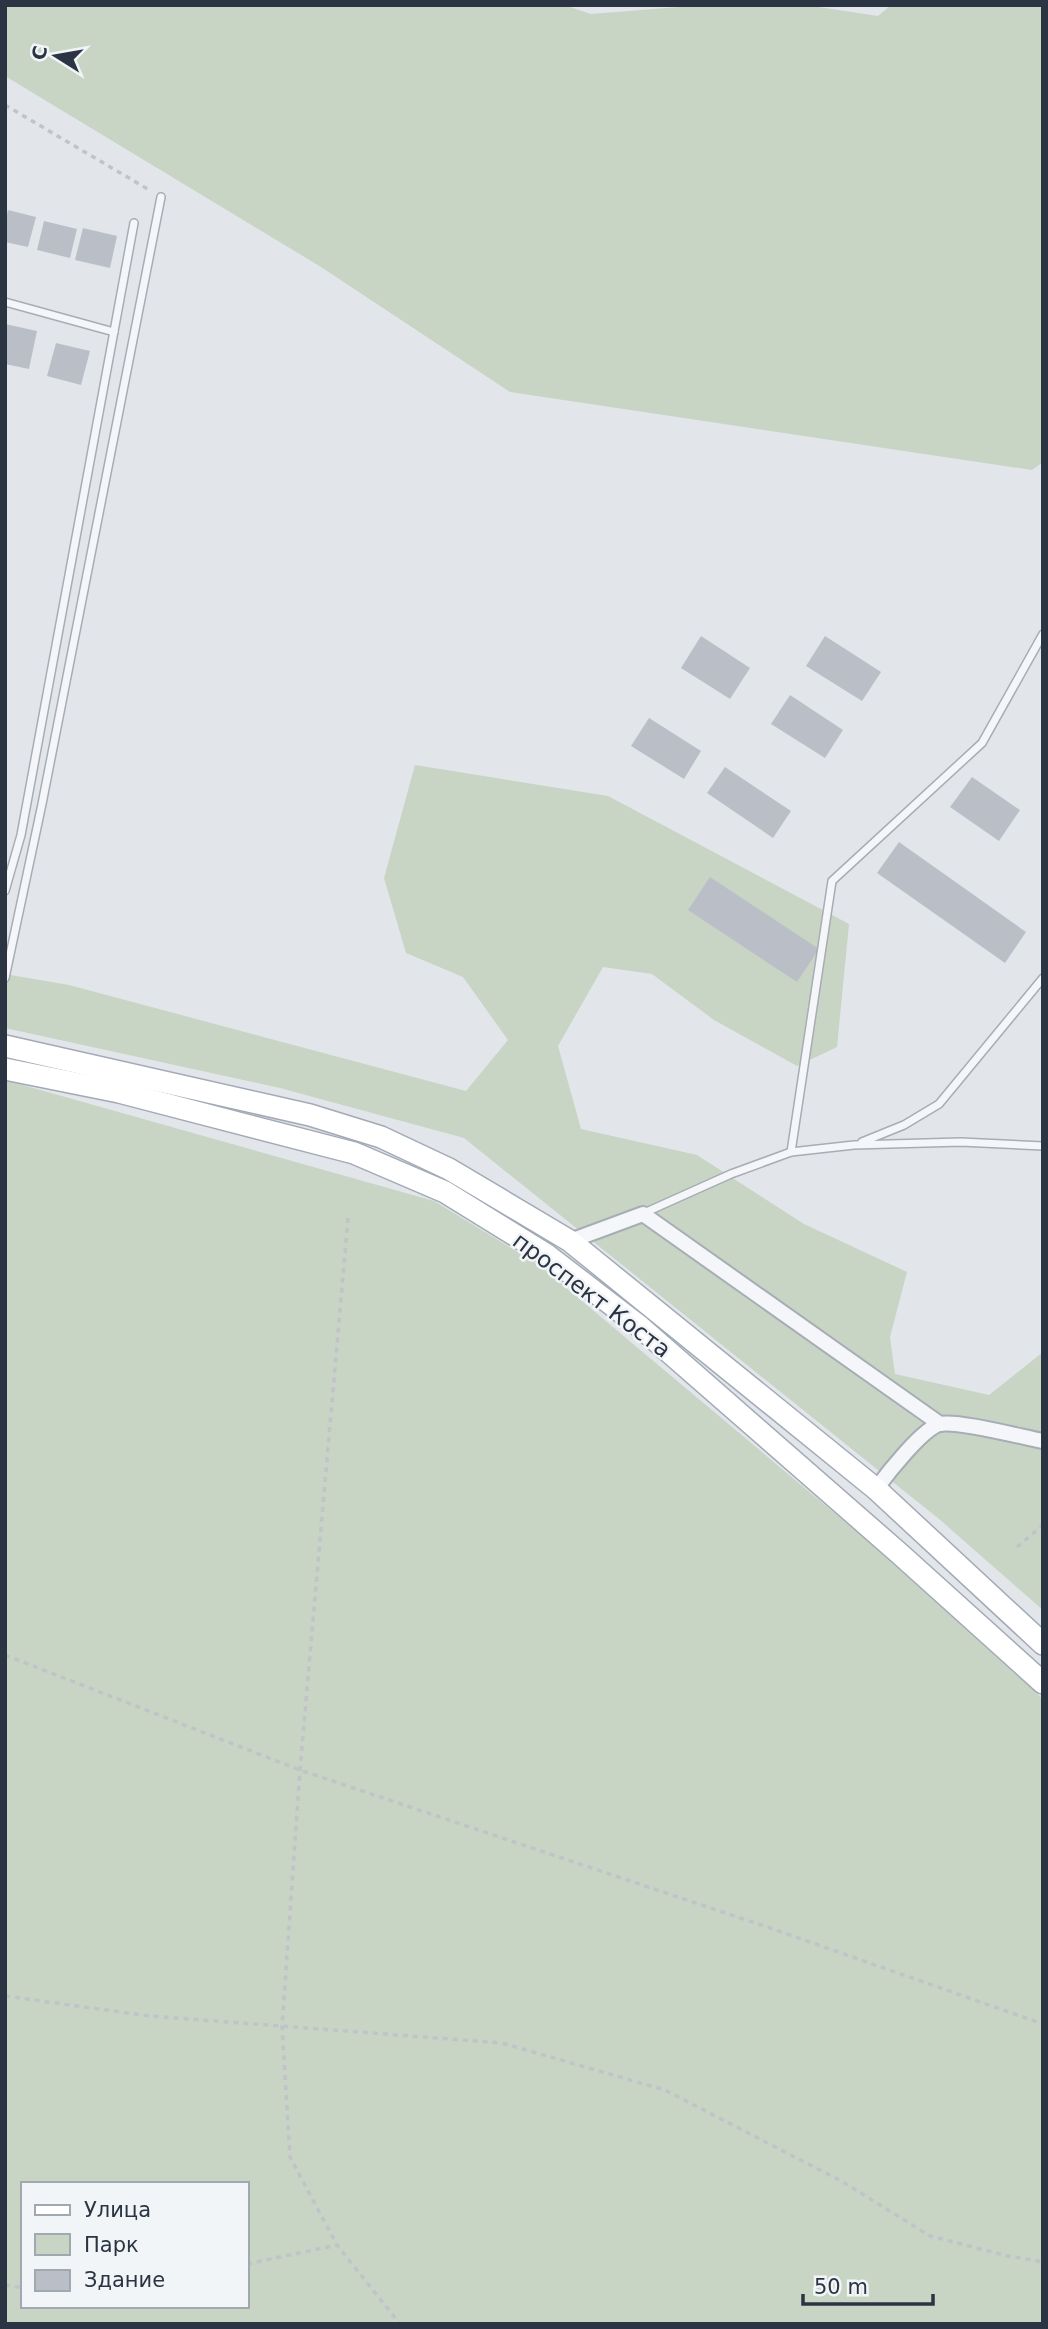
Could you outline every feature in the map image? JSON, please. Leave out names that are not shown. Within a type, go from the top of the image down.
[{"type":"main road","name":"проспект Коста","points":[[5,1046],[310,1115],[381,1137],[449,1169],[570,1241],[876,1489],[1043,1644]]},
{"type":"main road","name":"проспект Коста","points":[[5,1069],[119,1092],[354,1153],[445,1192],[547,1255],[638,1325],[1043,1683]]},
{"type":"street","points":[[570,1241],[643,1214],[940,1424],[959,1425],[1043,1441]]},
{"type":"street","points":[[876,1489],[924,1434],[940,1424]]},
{"type":"lane","points":[[5,978],[42,804],[161,197]]},
{"type":"lane","points":[[5,891],[22,835],[134,223]]},
{"type":"lane","points":[[5,302],[114,332]]},
{"type":"lane","points":[[791,1152],[832,881],[982,743],[1043,634]]},
{"type":"lane","points":[[854,1145],[904,1125],[939,1104],[1043,978]]},
{"type":"lane","points":[[643,1214],[731,1174],[791,1152],[854,1145],[961,1142],[1043,1146]]},
{"type":"path","points":[[5,105],[161,197]]},
{"type":"path","points":[[348,1218],[300,1770],[282,2027],[290,2157],[337,2245],[400,2324]]},
{"type":"path","points":[[1017,1547],[1043,1525]]},
{"type":"path","points":[[5,1655],[300,1770],[760,1924],[1043,2024]]},
{"type":"path","points":[[5,1996],[150,2016],[502,2043],[665,2090],[843,2182],[930,2236],[1043,2262]]},
{"type":"path","points":[[248,2264],[337,2245]]},
{"type":"green space","points":[[5,5],[564,5],[591,14],[704,5],[805,5],[878,16],[891,5],[1043,5],[1043,462],[1032,470],[510,392],[321,267],[5,76]]},
{"type":"green space","points":[[415,765],[608,796],[849,924],[837,1047],[797,1066],[714,1020],[652,974],[603,967],[558,1046],[581,1129],[697,1155],[804,1224],[907,1272],[890,1337],[895,1374],[989,1395],[1043,1352],[1043,1610],[939,1519],[464,1138],[280,1088],[5,1028],[5,974],[69,985],[466,1091],[508,1040],[463,977],[406,953],[384,878]]},
{"type":"green space","points":[[5,1080],[434,1201],[539,1265],[875,1547],[1043,1699],[1043,2324],[5,2324]]},
{"type":"building","points":[[8,210],[36,217],[28,247],[5,242]]},
{"type":"building","points":[[44,221],[77,229],[70,258],[37,250]]},
{"type":"building","points":[[83,228],[117,236],[110,268],[75,260]]},
{"type":"building","points":[[5,324],[37,331],[29,369],[5,364]]},
{"type":"building","points":[[56,343],[90,351],[81,385],[47,376]]},
{"type":"building","points":[[701,636],[750,668],[730,699],[681,668]]},
{"type":"building","points":[[825,636],[881,672],[862,701],[806,666]]},
{"type":"building","points":[[790,695],[843,730],[825,758],[771,724]]},
{"type":"building","points":[[649,718],[701,751],[684,779],[631,746]]},
{"type":"building","points":[[725,767],[791,811],[773,838],[707,793]]},
{"type":"building","points":[[972,777],[1020,810],[999,841],[950,807]]},
{"type":"building","points":[[899,842],[1026,932],[1005,963],[877,873]]},
{"type":"building","points":[[710,877],[819,949],[797,982],[688,910]]}]
